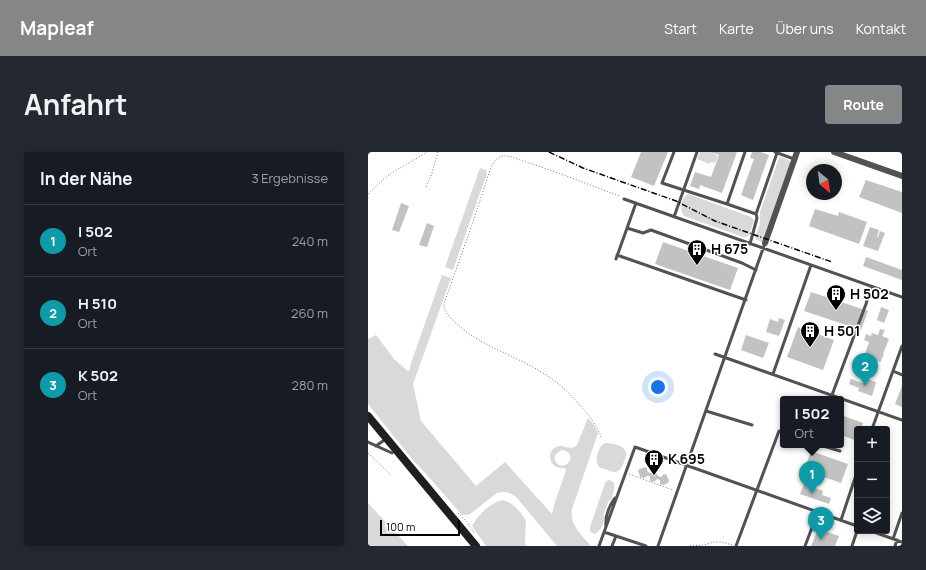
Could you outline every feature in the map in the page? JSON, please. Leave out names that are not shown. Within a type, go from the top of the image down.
[{"type":"main road","points":[[368,416],[476,546]]},
{"type":"street","points":[[765,244],[797,152]]},
{"type":"street","points":[[834,152],[902,176]]},
{"type":"lane","points":[[674,152],[662,182],[756,214]]},
{"type":"lane","points":[[674,217],[697,152]]},
{"type":"lane","points":[[726,204],[745,152]]},
{"type":"lane","points":[[750,244],[757,218],[756,214],[776,152],[794,159]]},
{"type":"lane","points":[[624,199],[750,244],[765,244],[811,265],[902,298]]},
{"type":"lane","points":[[616,259],[636,204]]},
{"type":"lane","points":[[627,228],[643,233],[651,230],[742,263],[756,270]]},
{"type":"lane","points":[[658,546],[726,358],[765,244]]},
{"type":"lane","points":[[617,255],[746,300]]},
{"type":"lane","points":[[773,374],[811,265]]},
{"type":"lane","points":[[714,354],[832,395],[866,304],[871,286]]},
{"type":"lane","points":[[873,426],[902,346]]},
{"type":"lane","points":[[892,371],[902,375]]},
{"type":"lane","points":[[844,399],[902,420]]},
{"type":"lane","points":[[706,411],[752,425]]},
{"type":"lane","points":[[736,546],[756,490],[780,431]]},
{"type":"lane","points":[[376,446],[387,438]]},
{"type":"lane","points":[[368,442],[392,453]]},
{"type":"lane","points":[[599,546],[635,447],[854,525]]},
{"type":"lane","points":[[829,448],[840,452]]},
{"type":"lane","points":[[840,520],[854,480]]},
{"type":"lane","points":[[606,527],[605,521],[607,515],[612,503],[618,496]]},
{"type":"lane","points":[[805,546],[818,512]]},
{"type":"lane","points":[[893,539],[902,513]]},
{"type":"lane","points":[[604,532],[646,546]]},
{"type":"lane","points":[[852,546],[856,534]]},
{"type":"lane","points":[[879,534],[902,542]]},
{"type":"lane","points":[[612,546],[616,536]]},
{"type":"lane","points":[[895,546],[897,540]]},
{"type":"path","points":[[368,194],[390,174],[410,161],[428,152]]},
{"type":"path","points":[[426,187],[438,152]]},
{"type":"path","points":[[601,436],[600,432],[586,413],[573,398],[552,379],[472,336],[451,318],[444,308],[445,301],[491,167],[497,158],[502,156],[511,157],[624,197],[624,199]]},
{"type":"path","points":[[368,453],[391,475]]},
{"type":"path","points":[[626,473],[678,491]]},
{"type":"path","points":[[690,546],[704,545],[714,542],[721,542],[736,546]]},
{"type":"shaded area","points":[[700,152],[710,152],[718,156],[715,163],[711,162],[710,164],[697,159]]},
{"type":"shaded area","points":[[781,157],[789,160],[790,163],[762,242],[755,239],[760,224],[760,212],[779,158]]},
{"type":"shaded area","points":[[480,168],[486,170],[487,173],[453,270],[445,267]]},
{"type":"shaded area","points":[[688,194],[751,217],[754,220],[749,235],[743,237],[684,216],[682,213],[682,204],[684,198]]},
{"type":"shaded area","points":[[442,275],[451,278],[413,384],[421,421],[476,486],[505,462],[552,514],[566,470],[565,468],[560,468],[553,464],[550,457],[551,453],[556,447],[559,446],[572,448],[577,445],[588,418],[598,433],[572,509],[572,520],[574,525],[591,546],[557,546],[517,498],[508,492],[497,493],[470,514],[462,515],[412,459],[368,404],[368,339],[376,335],[394,359],[408,371],[410,370],[410,366]],"holes":[[[562,450],[570,455],[569,462],[567,464],[563,466],[556,462],[555,458],[558,452]]]},
{"type":"shaded area","points":[[605,443],[617,445],[625,450],[626,455],[624,462],[617,472],[609,471],[598,465],[598,452]]},
{"type":"shaded area","points":[[608,480],[613,483],[614,491],[603,516],[605,517],[601,527],[594,534],[590,531],[590,527],[605,483]]},
{"type":"shaded area","points":[[502,500],[510,503],[516,508],[526,521],[526,546],[486,546],[472,526],[485,510]]},
{"type":"shaded area","points":[[368,503],[408,546],[368,546]]},
{"type":"building","points":[[641,152],[668,152],[654,186],[631,177]]},
{"type":"building","points":[[710,152],[737,152],[722,193],[700,185],[699,189],[690,186],[695,172],[711,177],[719,155]]},
{"type":"building","points":[[752,152],[761,152],[769,155],[753,200],[741,195],[754,159],[750,158]]},
{"type":"building","points":[[866,180],[902,192],[902,213],[859,197]]},
{"type":"building","points":[[401,203],[409,206],[399,232],[392,230]]},
{"type":"building","points":[[815,209],[838,216],[839,212],[867,222],[859,244],[809,226]]},
{"type":"building","points":[[427,223],[434,226],[427,247],[419,245]]},
{"type":"building","points":[[870,227],[879,230],[877,237],[880,231],[885,233],[878,251],[863,246]]},
{"type":"building","name":"H 675","points":[[663,242],[738,268],[730,290],[655,264]]},
{"type":"building","points":[[866,257],[902,270],[902,280],[863,266]]},
{"type":"building","name":"H 502","points":[[811,292],[868,311],[861,330],[804,311]]},
{"type":"building","points":[[881,307],[889,310],[884,323],[877,320]]},
{"type":"building","points":[[779,318],[785,320],[779,336],[766,332],[770,319],[778,322]]},
{"type":"building","name":"H 501","points":[[798,327],[834,340],[823,370],[787,357]]},
{"type":"building","points":[[880,329],[885,330],[882,336],[889,339],[881,362],[877,361],[875,366],[862,362],[869,342],[864,340],[866,334],[871,336],[872,333],[878,335]]},
{"type":"building","points":[[746,335],[769,343],[763,358],[741,350]]},
{"type":"building","points":[[851,379],[865,384],[867,379],[876,382],[872,396],[858,391],[859,388],[849,384]]},
{"type":"building","points":[[902,386],[902,407],[895,404]]},
{"type":"building","points":[[844,416],[863,423],[862,426],[854,426],[854,440],[844,436]]},
{"type":"building","points":[[811,451],[848,464],[841,483],[804,470]]},
{"type":"building","name":"K 695","points":[[644,467],[647,468],[648,472],[650,473],[654,471],[657,472],[656,473],[658,476],[661,477],[664,474],[667,475],[669,480],[668,483],[664,485],[660,484],[660,480],[657,479],[654,482],[650,481],[650,476],[644,478],[640,477],[638,472],[639,469]]},
{"type":"building","points":[[804,484],[823,491],[822,495],[831,498],[829,504],[800,494]]},
{"type":"building","points":[[818,529],[839,536],[835,546],[811,546]]},
{"type":"railway","points":[[549,152],[583,168],[676,201],[715,221],[832,262]]},
{"type":"place","name":"H 675","points":[[697,266]]},
{"type":"place","name":"H 502","points":[[836,311]]},
{"type":"place","name":"H 501","points":[[810,348]]},
{"type":"place","name":"H 510","points":[[865,386]]},
{"type":"place","name":"K 695","points":[[654,476]]},
{"type":"place","name":"I 502","points":[[812,494]]},
{"type":"place","name":"K 502","points":[[821,540]]}]
